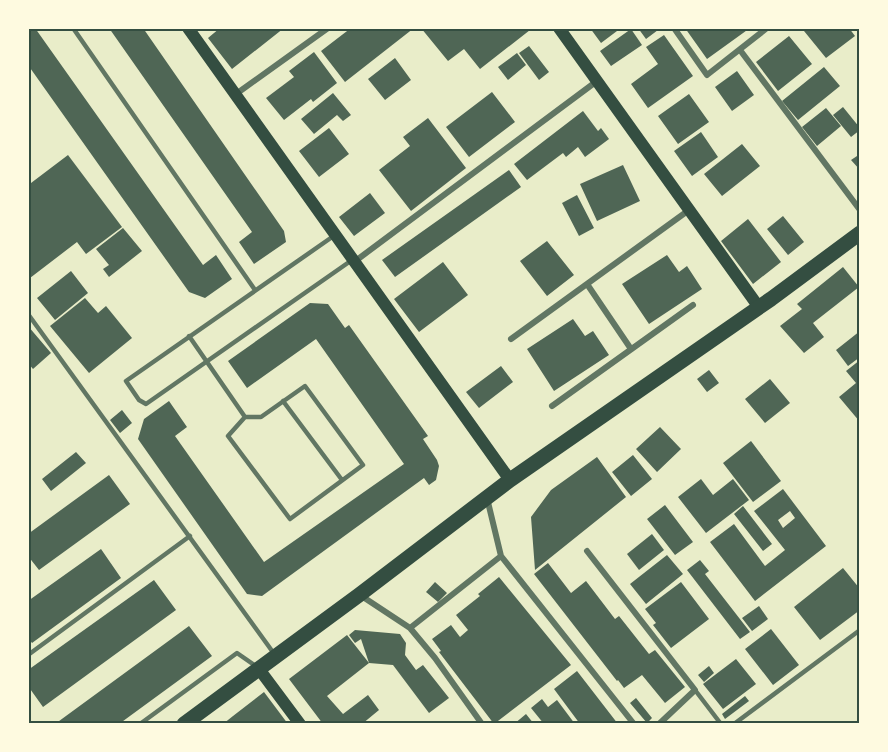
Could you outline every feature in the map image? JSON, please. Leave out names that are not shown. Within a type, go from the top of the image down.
[{"type":"main road","points":[[188,28],[510,480]]},
{"type":"main road","points":[[559,28],[758,306]]},
{"type":"main road","points":[[184,723],[359,595],[486,497],[771,299],[860,233]]},
{"type":"main road","points":[[259,669],[300,723]]},
{"type":"street","points":[[235,95],[328,28]]},
{"type":"street","points":[[674,28],[706,75],[767,28]]},
{"type":"street","points":[[740,50],[860,210]]},
{"type":"street","points":[[353,261],[597,81]]},
{"type":"street","points":[[511,339],[689,210]]},
{"type":"street","points":[[587,284],[631,349]]},
{"type":"street","points":[[552,406],[693,305]]},
{"type":"street","points":[[486,497],[501,556],[634,723]]},
{"type":"street","points":[[587,550],[694,690],[659,723]]},
{"type":"street","points":[[410,628],[501,556]]},
{"type":"street","points":[[359,595],[410,628],[435,658],[482,723]]},
{"type":"lane","points":[[73,28],[255,290]]},
{"type":"lane","points":[[335,235],[126,381],[139,400],[146,404],[353,261]]},
{"type":"lane","points":[[28,314],[276,656]]},
{"type":"lane","points":[[189,336],[245,417]]},
{"type":"lane","points":[[305,386],[363,465],[290,519],[228,436],[245,417],[261,417],[283,401],[305,386]]},
{"type":"lane","points":[[283,401],[342,480]]},
{"type":"lane","points":[[28,655],[190,536]]},
{"type":"lane","points":[[734,723],[860,630]]},
{"type":"lane","points":[[140,723],[237,653],[259,669]]},
{"type":"lane","points":[[694,690],[721,723]]},
{"type":"building","points":[[28,28],[35,28],[203,265],[216,255],[232,279],[205,298],[189,292],[28,65]]},
{"type":"building","points":[[109,28],[143,28],[284,231],[286,242],[254,264],[239,242],[252,232]]},
{"type":"building","points":[[220,28],[284,28],[232,69],[208,38]]},
{"type":"building","points":[[351,28],[414,28],[345,82],[321,51]]},
{"type":"building","points":[[421,28],[529,28],[530,30],[480,69],[464,49],[448,61]]},
{"type":"building","points":[[590,28],[621,28],[601,43]]},
{"type":"building","points":[[638,28],[657,28],[658,30],[646,39]]},
{"type":"building","points":[[685,28],[750,28],[707,59]]},
{"type":"building","points":[[807,28],[849,28],[855,36],[826,58],[804,31]]},
{"type":"building","points":[[631,29],[642,45],[611,66],[600,51]]},
{"type":"building","points":[[664,35],[693,76],[648,108],[631,84],[658,64],[646,47]]},
{"type":"building","points":[[789,36],[812,64],[778,91],[756,62]]},
{"type":"building","points":[[529,46],[549,72],[539,80],[519,53]]},
{"type":"building","points":[[314,52],[337,83],[313,102],[311,99],[284,120],[266,98],[294,77],[289,71]]},
{"type":"building","points":[[517,53],[526,65],[508,80],[498,67]]},
{"type":"building","points":[[395,58],[411,80],[385,100],[368,79]]},
{"type":"building","points":[[824,67],[840,86],[798,120],[782,101]]},
{"type":"building","points":[[737,71],[754,95],[732,111],[715,87]]},
{"type":"building","points":[[492,92],[515,122],[469,157],[446,127]]},
{"type":"building","points":[[333,93],[351,115],[343,121],[337,115],[314,134],[301,119]]},
{"type":"building","points":[[689,94],[709,122],[678,144],[658,116]]},
{"type":"building","points":[[843,107],[860,128],[851,137],[833,115]]},
{"type":"building","points":[[826,108],[841,126],[817,146],[802,127]]},
{"type":"building","points":[[583,111],[598,131],[601,128],[609,139],[585,157],[578,147],[566,157],[563,153],[527,180],[514,164]]},
{"type":"building","points":[[428,118],[466,168],[411,211],[379,170],[410,146],[403,137]]},
{"type":"building","points":[[329,128],[349,154],[319,177],[299,151]]},
{"type":"building","points":[[701,132],[718,157],[692,176],[674,151]]},
{"type":"building","points":[[742,144],[760,166],[722,196],[704,174]]},
{"type":"building","points":[[860,154],[860,170],[851,160]]},
{"type":"building","points":[[68,155],[122,227],[86,254],[77,242],[30,278],[28,275],[28,180],[31,183]]},
{"type":"building","points":[[623,165],[640,201],[597,221],[580,184]]},
{"type":"building","points":[[509,170],[521,187],[395,277],[382,260]]},
{"type":"building","points":[[370,193],[385,213],[354,236],[339,217]]},
{"type":"building","points":[[577,195],[594,228],[579,236],[562,203]]},
{"type":"building","points":[[783,216],[804,242],[788,255],[767,229]]},
{"type":"building","points":[[748,219],[781,262],[753,284],[721,241]]},
{"type":"building","points":[[123,228],[142,251],[109,277],[103,269],[109,265],[96,249]]},
{"type":"building","points":[[547,241],[574,275],[547,296],[520,261]]},
{"type":"building","points":[[667,255],[679,272],[687,266],[702,289],[649,324],[622,284]]},
{"type":"building","points":[[443,262],[468,295],[419,332],[394,299]]},
{"type":"building","points":[[843,267],[859,287],[813,323],[824,337],[804,353],[780,326],[802,309],[797,304]]},
{"type":"building","points":[[71,271],[88,293],[55,320],[37,298]]},
{"type":"building","points":[[85,298],[98,313],[106,306],[132,338],[89,373],[50,326]]},
{"type":"building","points":[[310,303],[328,304],[345,328],[349,325],[428,436],[423,439],[439,466],[436,480],[429,485],[424,478],[262,596],[247,594],[138,439],[144,419],[169,401],[187,427],[175,436],[264,562],[404,464],[316,339],[247,388],[228,361]]},
{"type":"building","points":[[573,319],[585,336],[593,331],[609,355],[554,391],[527,349]]},
{"type":"building","points":[[28,326],[51,353],[33,369],[28,363]]},
{"type":"building","points":[[860,331],[860,357],[848,366],[836,350]]},
{"type":"building","points":[[860,360],[860,422],[839,397],[856,383],[846,371]]},
{"type":"building","points":[[501,366],[513,382],[479,408],[466,392]]},
{"type":"building","points":[[709,370],[719,383],[707,392],[697,379]]},
{"type":"building","points":[[770,379],[790,403],[765,423],[745,399]]},
{"type":"building","points":[[122,410],[132,423],[120,433],[110,420]]},
{"type":"building","points":[[660,427],[681,449],[657,472],[636,449]]},
{"type":"building","points":[[751,441],[781,481],[753,502],[723,463]]},
{"type":"building","points":[[76,452],[86,463],[51,491],[42,479]]},
{"type":"building","points":[[633,455],[652,479],[631,496],[612,472]]},
{"type":"building","points":[[597,457],[626,497],[535,570],[531,517],[551,490]]},
{"type":"building","points":[[109,475],[130,504],[39,570],[28,556],[28,534]]},
{"type":"building","points":[[701,479],[713,495],[733,479],[749,500],[706,533],[678,497]]},
{"type":"building","points":[[783,489],[826,546],[755,601],[710,542],[734,524],[765,566],[785,550],[754,511]],"holes":[[[790,511],[795,518],[783,528],[778,520]]]},
{"type":"building","points":[[665,505],[693,542],[675,555],[647,519]]},
{"type":"building","points":[[743,506],[772,544],[763,551],[734,514]]},
{"type":"building","points":[[652,534],[664,550],[639,570],[627,554]]},
{"type":"building","points":[[101,549],[121,578],[32,643],[28,638],[28,601]]},
{"type":"building","points":[[667,555],[683,574],[646,604],[630,584]]},
{"type":"building","points":[[700,560],[709,571],[705,574],[750,632],[740,639],[687,570]]},
{"type":"building","points":[[548,563],[571,593],[586,581],[615,619],[619,616],[649,654],[655,650],[685,687],[665,703],[642,675],[624,688],[534,574]]},
{"type":"building","points":[[843,568],[860,589],[860,610],[820,640],[794,607]]},
{"type":"building","points":[[499,577],[571,665],[494,724],[439,652],[441,651],[432,639],[451,625],[460,637],[468,630],[456,615]]},
{"type":"building","points":[[154,580],[176,610],[43,707],[28,686],[28,670]]},
{"type":"building","points":[[435,582],[447,593],[438,602],[426,592]]},
{"type":"building","points":[[681,582],[709,619],[671,648],[653,625],[656,623],[645,609]]},
{"type":"building","points":[[759,606],[768,619],[752,631],[742,618]]},
{"type":"building","points":[[189,626],[212,656],[119,724],[55,724]]},
{"type":"building","points":[[771,629],[799,665],[773,685],[745,649]]},
{"type":"building","points":[[355,630],[400,634],[406,643],[405,655],[416,670],[423,665],[449,698],[429,713],[393,665],[369,663],[361,639],[355,643],[349,635]]},
{"type":"building","points":[[347,635],[369,663],[327,696],[343,714],[368,695],[379,710],[362,724],[323,724],[289,679]]},
{"type":"building","points":[[736,659],[756,684],[723,709],[703,684]]},
{"type":"building","points":[[709,666],[714,673],[704,682],[698,675]]},
{"type":"building","points":[[577,671],[618,724],[580,724],[554,689]]},
{"type":"building","points":[[264,692],[288,724],[223,724],[233,716]]},
{"type":"building","points":[[745,696],[749,701],[725,719],[722,714]]},
{"type":"building","points":[[636,698],[652,718],[647,723],[630,703]]},
{"type":"building","points":[[542,699],[548,707],[557,700],[575,724],[544,724],[531,708]]},
{"type":"building","points":[[526,714],[534,724],[514,724]]}]
